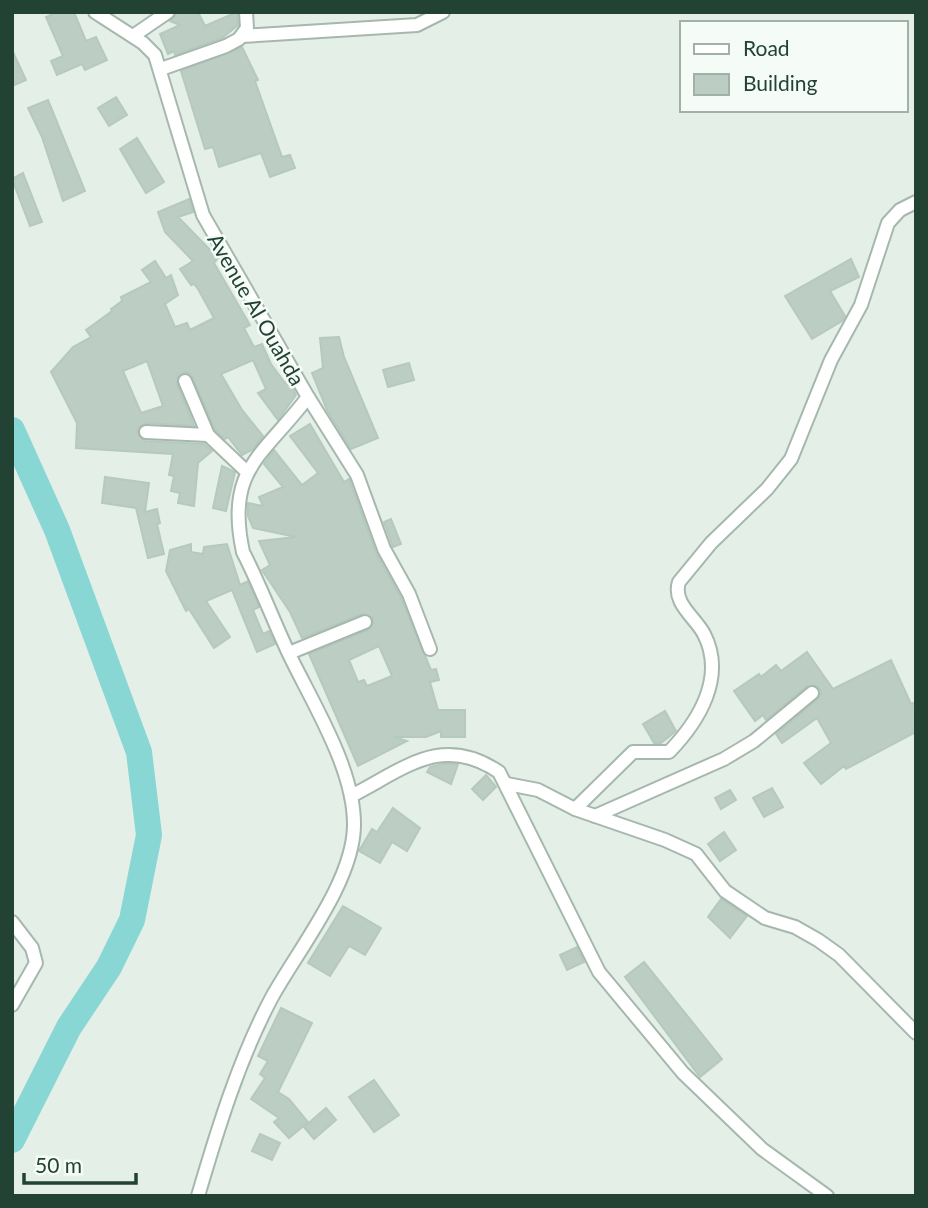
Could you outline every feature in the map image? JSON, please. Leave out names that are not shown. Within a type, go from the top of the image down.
[{"type":"street","name":"Avenue Al Ouahda","points":[[95,12],[155,55],[162,69],[195,197],[203,215],[308,397],[240,484],[239,525],[243,552],[329,735],[351,796],[354,827],[338,882],[324,913],[272,998],[242,1062],[198,1196]]},
{"type":"street","points":[[132,36],[168,12]]},
{"type":"street","points":[[162,69],[226,46],[242,36],[247,28],[246,12]]},
{"type":"street","points":[[242,36],[417,25],[443,12]]},
{"type":"street","points":[[575,809],[633,752],[668,752],[685,735],[703,703],[713,676],[712,652],[703,632],[680,602],[677,589],[711,543],[743,509],[767,489],[791,459],[831,360],[861,305],[888,223],[900,210],[916,202]]},
{"type":"street","points":[[185,381],[208,435],[247,472]]},
{"type":"street","points":[[308,397],[357,475],[384,550],[419,616],[430,649]]},
{"type":"street","points":[[146,432],[208,435]]},
{"type":"street","points":[[289,653],[365,622]]},
{"type":"street","points":[[595,816],[724,759],[754,741],[812,693]]},
{"type":"street","points":[[351,796],[441,754],[470,755],[499,772],[507,784],[534,847],[600,972],[683,1073],[761,1149],[827,1196]]},
{"type":"street","points":[[507,784],[538,790],[575,809],[665,840],[696,855],[725,891],[765,918],[795,927],[839,955],[916,1032]]},
{"type":"street","points":[[12,922],[32,948],[36,963],[12,1005]]},
{"type":"building","points":[[58,12],[74,12],[86,41],[96,37],[107,60],[85,70],[82,64],[57,75],[51,61],[63,56],[46,17]]},
{"type":"building","points":[[177,12],[198,12],[205,26],[237,12],[238,25],[222,38],[175,55],[174,51],[168,54],[160,34],[180,25],[170,21]]},
{"type":"building","points":[[242,47],[258,80],[255,81],[282,157],[290,155],[295,168],[270,177],[261,153],[219,167],[213,147],[205,149],[181,71]]},
{"type":"building","points":[[12,50],[26,80],[12,86]]},
{"type":"building","points":[[116,97],[127,115],[109,126],[98,108]]},
{"type":"building","points":[[48,100],[85,191],[63,201],[42,137],[28,108]]},
{"type":"building","points":[[137,138],[164,182],[146,193],[120,149]]},
{"type":"building","points":[[23,173],[42,222],[30,226],[12,179]]},
{"type":"building","points":[[189,199],[193,212],[178,217],[218,258],[214,263],[250,325],[244,328],[254,347],[262,344],[271,364],[285,383],[289,381],[296,395],[278,420],[258,393],[266,389],[253,360],[221,374],[242,410],[263,436],[252,450],[242,455],[228,437],[225,439],[215,430],[191,374],[185,372],[178,375],[177,384],[194,426],[146,423],[139,427],[137,432],[145,441],[204,444],[212,451],[198,463],[194,506],[178,503],[180,493],[171,491],[174,476],[169,475],[173,454],[76,448],[77,423],[51,372],[73,347],[91,337],[86,330],[112,311],[111,309],[122,301],[121,297],[151,282],[142,270],[155,261],[166,278],[171,275],[178,295],[165,304],[175,327],[187,323],[190,330],[214,318],[198,289],[194,284],[191,285],[180,269],[193,261],[165,232],[158,212]],"holes":[[[147,361],[163,406],[141,413],[123,371]]]},
{"type":"building","points":[[851,259],[859,277],[830,291],[845,316],[842,321],[812,339],[785,296]]},
{"type":"building","points":[[339,337],[344,357],[378,438],[351,449],[327,410],[312,373],[323,368],[320,338]]},
{"type":"building","points":[[409,363],[414,380],[388,387],[383,370]]},
{"type":"building","points":[[310,424],[344,482],[349,479],[376,553],[401,598],[431,670],[436,669],[439,680],[430,682],[438,710],[465,710],[465,737],[441,737],[441,731],[426,737],[394,737],[407,741],[358,766],[309,654],[368,630],[373,624],[373,618],[362,614],[302,638],[290,612],[262,570],[270,565],[259,541],[296,537],[253,528],[248,516],[248,503],[263,506],[259,497],[283,487],[264,464],[274,450],[302,485],[318,473],[290,436]],"holes":[[[379,646],[392,676],[367,686],[364,680],[358,682],[349,660]]]},
{"type":"building","points":[[222,466],[235,472],[226,511],[213,508]]},
{"type":"building","points":[[105,477],[149,483],[145,512],[157,509],[160,523],[157,524],[164,554],[148,558],[136,508],[102,503]]},
{"type":"building","points":[[391,519],[401,544],[393,547],[384,522]]},
{"type":"building","points":[[191,544],[191,552],[203,554],[204,547],[227,544],[240,585],[248,581],[259,607],[253,610],[263,634],[269,631],[275,644],[257,652],[232,590],[206,601],[230,637],[214,648],[189,609],[186,611],[166,571],[170,550]]},
{"type":"building","points":[[807,652],[833,689],[891,660],[911,704],[916,702],[916,732],[846,769],[844,766],[821,784],[804,763],[831,743],[817,718],[782,743],[776,734],[818,699],[821,692],[818,687],[807,686],[766,720],[763,715],[755,721],[734,691],[759,674],[761,677],[776,665],[781,671]]},
{"type":"building","points":[[665,711],[676,731],[661,743],[654,743],[643,724]]},
{"type":"building","points":[[458,764],[451,784],[427,772],[430,767]]},
{"type":"building","points":[[486,775],[496,787],[483,800],[472,789]]},
{"type":"building","points":[[772,788],[783,807],[764,817],[753,798]]},
{"type":"building","points":[[730,790],[736,800],[721,809],[715,798]]},
{"type":"building","points":[[393,808],[420,828],[407,851],[392,842],[380,863],[359,851],[372,829],[377,832]]},
{"type":"building","points":[[724,832],[736,850],[720,861],[708,844]]},
{"type":"building","points":[[721,899],[747,916],[730,938],[708,917]]},
{"type":"building","points":[[343,906],[381,928],[365,955],[349,946],[330,976],[308,963]]},
{"type":"building","points":[[577,947],[584,962],[567,970],[560,955]]},
{"type":"building","points":[[644,962],[722,1059],[700,1077],[625,977]]},
{"type":"building","points":[[281,1008],[312,1023],[278,1092],[289,1099],[308,1122],[289,1138],[274,1122],[279,1118],[251,1099],[265,1078],[260,1074],[268,1061],[258,1056]]},
{"type":"building","points":[[374,1080],[399,1115],[374,1132],[349,1097]]},
{"type":"building","points":[[326,1108],[336,1120],[314,1139],[304,1127]]},
{"type":"building","points":[[260,1134],[280,1143],[272,1160],[252,1151]]},
{"type":"waterway","points":[[12,430],[57,530],[139,752],[149,835],[132,920],[109,967],[69,1027],[12,1140]]}]
